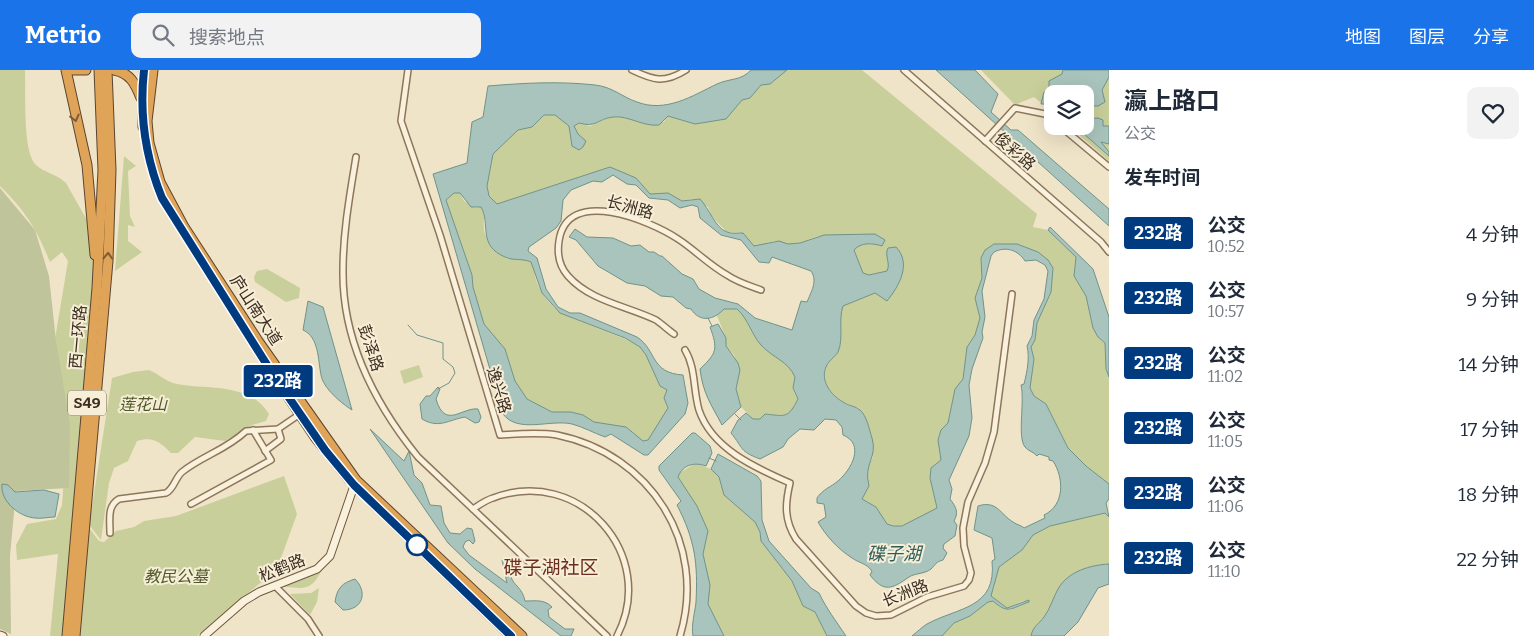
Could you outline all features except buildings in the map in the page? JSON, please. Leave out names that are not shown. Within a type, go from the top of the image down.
[{"type":"highway","points":[[66,70],[87,165],[97,288]]},
{"type":"highway","points":[[71,70],[86,70]]},
{"type":"highway","name":"西一环路","points":[[67,636],[107,170],[99,70]]},
{"type":"highway","name":"西一环路","points":[[75,636],[108,261],[107,70]]},
{"type":"highway","points":[[114,70],[124,72],[129,76],[142,100]]},
{"type":"highway","name":"庐山南大道","points":[[149,71],[142,100],[143,135],[155,182],[162,198],[300,414],[355,482],[511,636]]},
{"type":"highway","name":"庐山南大道","points":[[149,71],[147,121],[149,143],[167,198],[258,341],[355,482],[522,636]]},
{"type":"main road","name":"松鹤路","points":[[204,636],[244,601],[317,569],[330,556],[355,482]]},
{"type":"street","name":"逸兴路","points":[[408,70],[401,121],[428,199],[500,435],[556,435],[578,441],[609,453],[638,474],[652,490],[668,515],[678,537],[686,568],[685,620],[680,636]]},
{"type":"street","points":[[632,70],[652,80],[668,78],[686,70]]},
{"type":"street","name":"俊彩路","points":[[904,70],[1101,242],[1109,252]]},
{"type":"street","points":[[985,141],[1015,108],[1044,114]]},
{"type":"street","points":[[1071,135],[1109,167]]},
{"type":"street","name":"彭泽路","points":[[356,157],[344,242],[342,272],[346,308],[356,351],[371,388],[395,429],[418,457],[607,636]]},
{"type":"street","name":"长洲路","points":[[674,334],[657,321],[583,289],[568,276],[558,258],[562,229],[576,216],[592,210],[615,212],[654,225],[680,240],[705,262],[729,277],[762,290]]},
{"type":"street","name":"长洲路","points":[[685,350],[693,374],[700,411],[718,439],[737,456],[790,483],[786,513],[789,528],[796,539],[856,606],[866,613],[876,616],[891,615],[928,597],[964,586],[969,580],[970,573],[964,546],[963,528],[968,502],[985,463],[994,432],[1012,294]]},
{"type":"street","points":[[110,533],[110,507],[113,502],[119,499],[160,495],[170,491],[182,472],[234,442],[246,431],[278,429],[300,414]]},
{"type":"street","points":[[266,451],[281,440],[278,429]]},
{"type":"street","points":[[191,504],[271,460],[253,430]]},
{"type":"street","points":[[473,509],[492,498],[506,494],[543,492],[566,498],[582,506],[599,519],[613,535],[628,572],[628,605],[617,636]]},
{"type":"street","points":[[275,586],[308,619],[319,636]]},
{"type":"green space","points":[[0,70],[25,70],[27,135],[32,158],[40,168],[66,183],[92,229],[95,290],[64,636],[50,636],[58,554],[17,560],[16,545],[27,524],[56,519],[62,505],[68,423],[55,339],[68,261],[62,252],[50,262],[30,221],[0,186]]},
{"type":"green space","points":[[787,70],[862,70],[1037,214],[1033,227],[1048,230],[1076,257],[1074,276],[1086,296],[1093,328],[1098,337],[1105,343],[1106,369],[1109,377],[1109,484],[1086,466],[1068,448],[1046,404],[1034,396],[1030,388],[1034,359],[1030,347],[1035,339],[1037,323],[1051,292],[1053,268],[1038,252],[1017,244],[994,244],[985,250],[981,258],[982,278],[975,298],[980,318],[975,335],[967,346],[963,379],[955,389],[948,423],[941,430],[938,440],[941,460],[930,478],[937,509],[902,526],[893,526],[887,524],[876,507],[862,499],[869,486],[867,471],[873,457],[859,408],[845,403],[833,394],[826,382],[825,375],[827,365],[837,351],[843,306],[875,293],[882,297],[890,266],[887,271],[869,275],[863,273],[854,250],[863,244],[882,245],[840,235],[825,235],[797,244],[786,244],[776,241],[754,246],[743,233],[727,232],[711,216],[708,207],[693,199],[682,201],[668,193],[650,194],[636,178],[610,167],[497,204],[489,196],[487,186],[493,154],[518,130],[532,126],[544,115],[555,115],[570,126],[572,146],[577,134],[574,126],[579,123],[590,126],[613,116],[664,122],[667,116],[695,124],[726,118],[742,100],[750,98],[761,85],[770,84]]},
{"type":"green space","points":[[981,70],[1109,70],[1109,161],[1079,135],[1094,135],[1094,85],[1044,85],[1044,105],[1034,97],[1015,105]]},
{"type":"green space","points":[[124,156],[136,166],[128,171],[130,216],[135,227],[128,225],[128,241],[142,252],[115,271]]},
{"type":"green space","points":[[0,188],[35,230],[49,276],[56,341],[70,425],[69,488],[16,491],[10,556],[11,634],[0,629]]},
{"type":"green space","points":[[454,193],[460,193],[464,201],[476,208],[481,206],[484,215],[485,235],[490,243],[507,259],[524,260],[532,263],[540,289],[560,313],[640,347],[646,355],[660,386],[667,390],[664,398],[668,408],[648,440],[643,441],[626,427],[594,422],[583,415],[571,412],[552,412],[527,399],[515,381],[505,349],[484,324],[473,287],[472,275],[446,200]]},
{"type":"green space","points":[[267,269],[300,288],[299,298],[286,302],[255,282],[254,277],[257,271]]},
{"type":"green space","points":[[729,307],[742,314],[757,340],[785,363],[794,374],[793,389],[798,399],[792,410],[786,415],[765,414],[760,419],[753,419],[741,407],[736,389],[740,370],[734,355],[726,346],[726,338],[717,316]]},
{"type":"green space","points":[[419,365],[423,377],[404,384],[400,371]]},
{"type":"green space","name":"莲花山","points":[[149,370],[169,382],[177,384],[240,392],[261,404],[269,414],[266,421],[252,425],[225,441],[195,437],[178,453],[171,453],[156,441],[148,439],[137,441],[128,461],[114,468],[109,483],[101,540],[89,525],[112,378]]},
{"type":"green space","points":[[696,463],[711,469],[719,477],[724,495],[755,522],[760,532],[761,541],[792,581],[803,606],[815,612],[827,636],[724,636],[708,604],[710,585],[703,554],[708,531],[697,506],[678,477],[679,473]]},
{"type":"green space","name":"教民公墓","points":[[284,476],[297,514],[277,569],[197,636],[77,636],[87,525],[99,541],[104,542],[116,531],[134,527],[144,521],[176,516]]},
{"type":"green space","points":[[1105,513],[1109,517],[1109,564],[1080,570],[1062,583],[1046,614],[1034,628],[1031,636],[940,636],[954,623],[970,616],[988,602],[993,601],[1010,610],[1029,602],[1023,601],[1007,608],[991,596],[999,567],[1022,550],[1033,535],[1050,526]]},
{"type":"green space","points":[[323,567],[315,581],[307,587],[280,586]]},
{"type":"green space","points":[[319,588],[317,602],[310,615],[290,594],[311,593]]},
{"type":"water","name":"碟子湖","points":[[751,70],[787,70],[770,84],[761,85],[750,98],[742,100],[726,119],[695,124],[668,116],[659,125],[653,125],[613,117],[593,124],[579,123],[574,126],[578,134],[586,141],[579,150],[572,146],[569,126],[555,115],[544,115],[532,127],[518,130],[493,154],[487,186],[489,196],[497,204],[610,167],[636,178],[650,194],[668,193],[682,201],[700,199],[723,230],[731,233],[743,233],[754,246],[779,241],[788,244],[800,243],[824,235],[875,234],[885,240],[882,246],[867,244],[854,250],[863,273],[869,275],[887,271],[888,248],[896,247],[903,260],[903,268],[896,289],[887,301],[875,293],[843,306],[840,347],[837,354],[827,365],[824,377],[834,396],[858,409],[866,419],[872,438],[873,451],[868,472],[869,486],[862,499],[876,507],[887,524],[893,526],[902,526],[937,508],[930,478],[931,468],[941,460],[938,440],[941,430],[948,423],[955,389],[963,379],[967,347],[975,335],[980,318],[975,298],[982,278],[981,258],[985,250],[994,244],[1017,244],[1038,252],[1048,260],[1053,268],[1051,292],[1037,323],[1035,340],[1031,347],[1034,359],[1030,388],[1034,396],[1046,404],[1068,448],[1086,466],[1109,484],[1109,499],[1106,503],[1109,517],[1105,513],[1050,526],[1033,535],[1022,550],[999,567],[991,596],[1007,608],[1029,600],[1029,602],[1007,609],[993,601],[988,602],[970,616],[954,623],[942,636],[912,636],[927,624],[973,604],[982,598],[988,589],[992,577],[992,561],[995,559],[992,538],[974,530],[978,506],[994,506],[1013,522],[1024,528],[1045,518],[1044,515],[1051,511],[1059,498],[1061,483],[1057,468],[1053,461],[1049,460],[1049,457],[1039,454],[1037,456],[1025,447],[1021,427],[1021,385],[1024,384],[1027,370],[1027,346],[1032,336],[1034,320],[1044,299],[1048,271],[1045,265],[1036,260],[1025,261],[1019,254],[1011,250],[998,250],[991,256],[982,291],[985,317],[982,332],[983,338],[972,369],[969,385],[972,418],[969,436],[949,480],[952,489],[950,499],[957,512],[954,521],[957,525],[955,536],[944,544],[943,548],[947,553],[943,560],[937,562],[929,571],[911,576],[893,586],[884,587],[875,581],[870,575],[872,571],[870,568],[852,558],[837,546],[818,522],[826,517],[824,504],[817,503],[817,498],[843,476],[852,464],[854,457],[855,450],[853,444],[850,439],[843,435],[842,427],[836,420],[825,419],[814,430],[800,429],[788,439],[783,447],[760,459],[745,451],[731,433],[738,420],[746,413],[753,419],[760,419],[765,414],[785,415],[791,410],[798,399],[793,388],[795,377],[792,372],[784,363],[761,345],[741,313],[737,309],[724,309],[712,318],[703,318],[691,309],[686,308],[673,297],[661,296],[645,286],[627,283],[598,266],[576,240],[569,237],[575,229],[587,237],[613,238],[631,246],[640,245],[649,252],[662,256],[682,274],[693,279],[699,289],[715,298],[738,304],[755,318],[792,330],[801,301],[807,302],[812,290],[814,279],[811,271],[772,257],[769,263],[759,262],[741,240],[721,235],[700,218],[698,207],[692,205],[680,208],[668,200],[649,198],[636,185],[627,184],[613,175],[602,182],[593,181],[571,190],[563,200],[561,221],[556,228],[529,247],[528,251],[537,258],[546,289],[558,307],[570,313],[580,313],[637,337],[648,348],[659,366],[672,373],[683,375],[688,403],[685,414],[648,455],[644,455],[611,434],[605,437],[576,425],[563,423],[526,425],[509,420],[503,414],[433,174],[467,163],[472,122],[483,117],[488,86],[542,83],[595,85],[612,90],[637,102],[658,106],[679,102],[717,84],[747,74]],"holes":[[[454,193],[460,193],[471,207],[481,207],[484,214],[486,234],[491,247],[508,258],[531,262],[542,293],[560,313],[625,338],[640,347],[646,355],[660,386],[667,390],[664,398],[668,408],[648,440],[643,441],[626,427],[594,422],[583,415],[571,412],[552,412],[527,399],[515,381],[505,349],[484,324],[473,287],[472,275],[446,200]]]},
{"type":"water","points":[[936,70],[975,70],[998,94],[991,112],[1011,130],[1018,130],[1109,209],[1109,226]]},
{"type":"water","points":[[1063,70],[1109,70],[1109,77],[1102,90],[1105,102],[1094,106],[1094,85],[1049,85],[1049,81],[1062,74]]},
{"type":"water","points":[[1044,92],[1044,104],[1041,104]]},
{"type":"water","points":[[1094,118],[1103,120],[1103,126],[1109,126],[1109,144],[1101,142],[1109,152],[1109,156],[1085,135],[1094,135]]},
{"type":"water","points":[[1050,227],[1093,269],[1109,317],[1109,377],[1106,369],[1105,343],[1098,337],[1093,328],[1086,296],[1074,276],[1076,257],[1048,230]]},
{"type":"water","points":[[308,301],[323,307],[352,410],[333,395],[322,380],[315,343],[308,333],[303,330]]},
{"type":"water","points":[[718,324],[726,338],[726,346],[738,363],[740,370],[736,389],[741,407],[722,425],[705,392],[700,369],[713,354],[715,346],[710,327]]},
{"type":"water","points":[[438,387],[440,389],[436,399],[444,413],[454,415],[478,409],[481,417],[479,422],[475,423],[465,417],[439,424],[422,419],[420,404],[426,396],[430,396]]},
{"type":"water","points":[[370,429],[404,461],[409,451],[414,475],[422,483],[430,505],[441,506],[444,523],[450,533],[460,534],[467,528],[472,529],[475,541],[473,544],[469,540],[465,542],[463,547],[469,555],[507,583],[502,560],[513,566],[514,573],[511,577],[525,601],[540,601],[549,604],[552,607],[548,610],[549,617],[565,629],[574,629],[571,636],[561,636],[475,569],[448,543]]},
{"type":"water","points":[[692,433],[695,433],[710,446],[712,453],[706,466],[690,465],[683,469],[678,477],[697,506],[708,531],[703,554],[710,585],[708,604],[724,636],[693,636],[692,627],[696,602],[696,563],[694,552],[688,529],[677,505],[681,501],[659,470],[659,466]]},
{"type":"water","points":[[718,454],[757,476],[761,481],[762,520],[769,541],[811,588],[819,593],[846,636],[827,636],[815,612],[803,606],[792,581],[761,541],[760,532],[755,522],[724,495],[719,477],[711,469]]},
{"type":"water","points":[[2,484],[8,485],[15,492],[44,490],[59,494],[55,517],[35,518],[17,512],[4,497]]},
{"type":"water","points":[[1109,564],[1109,584],[1098,588],[1078,622],[1064,636],[1031,636],[1034,628],[1046,614],[1062,583],[1080,570]]},
{"type":"water","points":[[355,579],[361,589],[361,599],[355,607],[343,610],[335,602],[337,593],[343,584]]},
{"type":"waterway","points":[[708,318],[712,326]]},
{"type":"waterway","points":[[408,325],[417,335],[443,343],[443,359],[453,367],[455,373],[449,383],[438,389]]},
{"type":"waterway","points":[[735,414],[741,420]]},
{"type":"waterway","points":[[709,458],[716,461]]},
{"type":"bus line","name":"232路","points":[[144,70],[142,87],[143,135],[155,182],[168,210],[274,376],[315,437],[354,485],[511,636]]},
{"type":"district","name":"碟子湖社区","points":[[551,567]]}]
